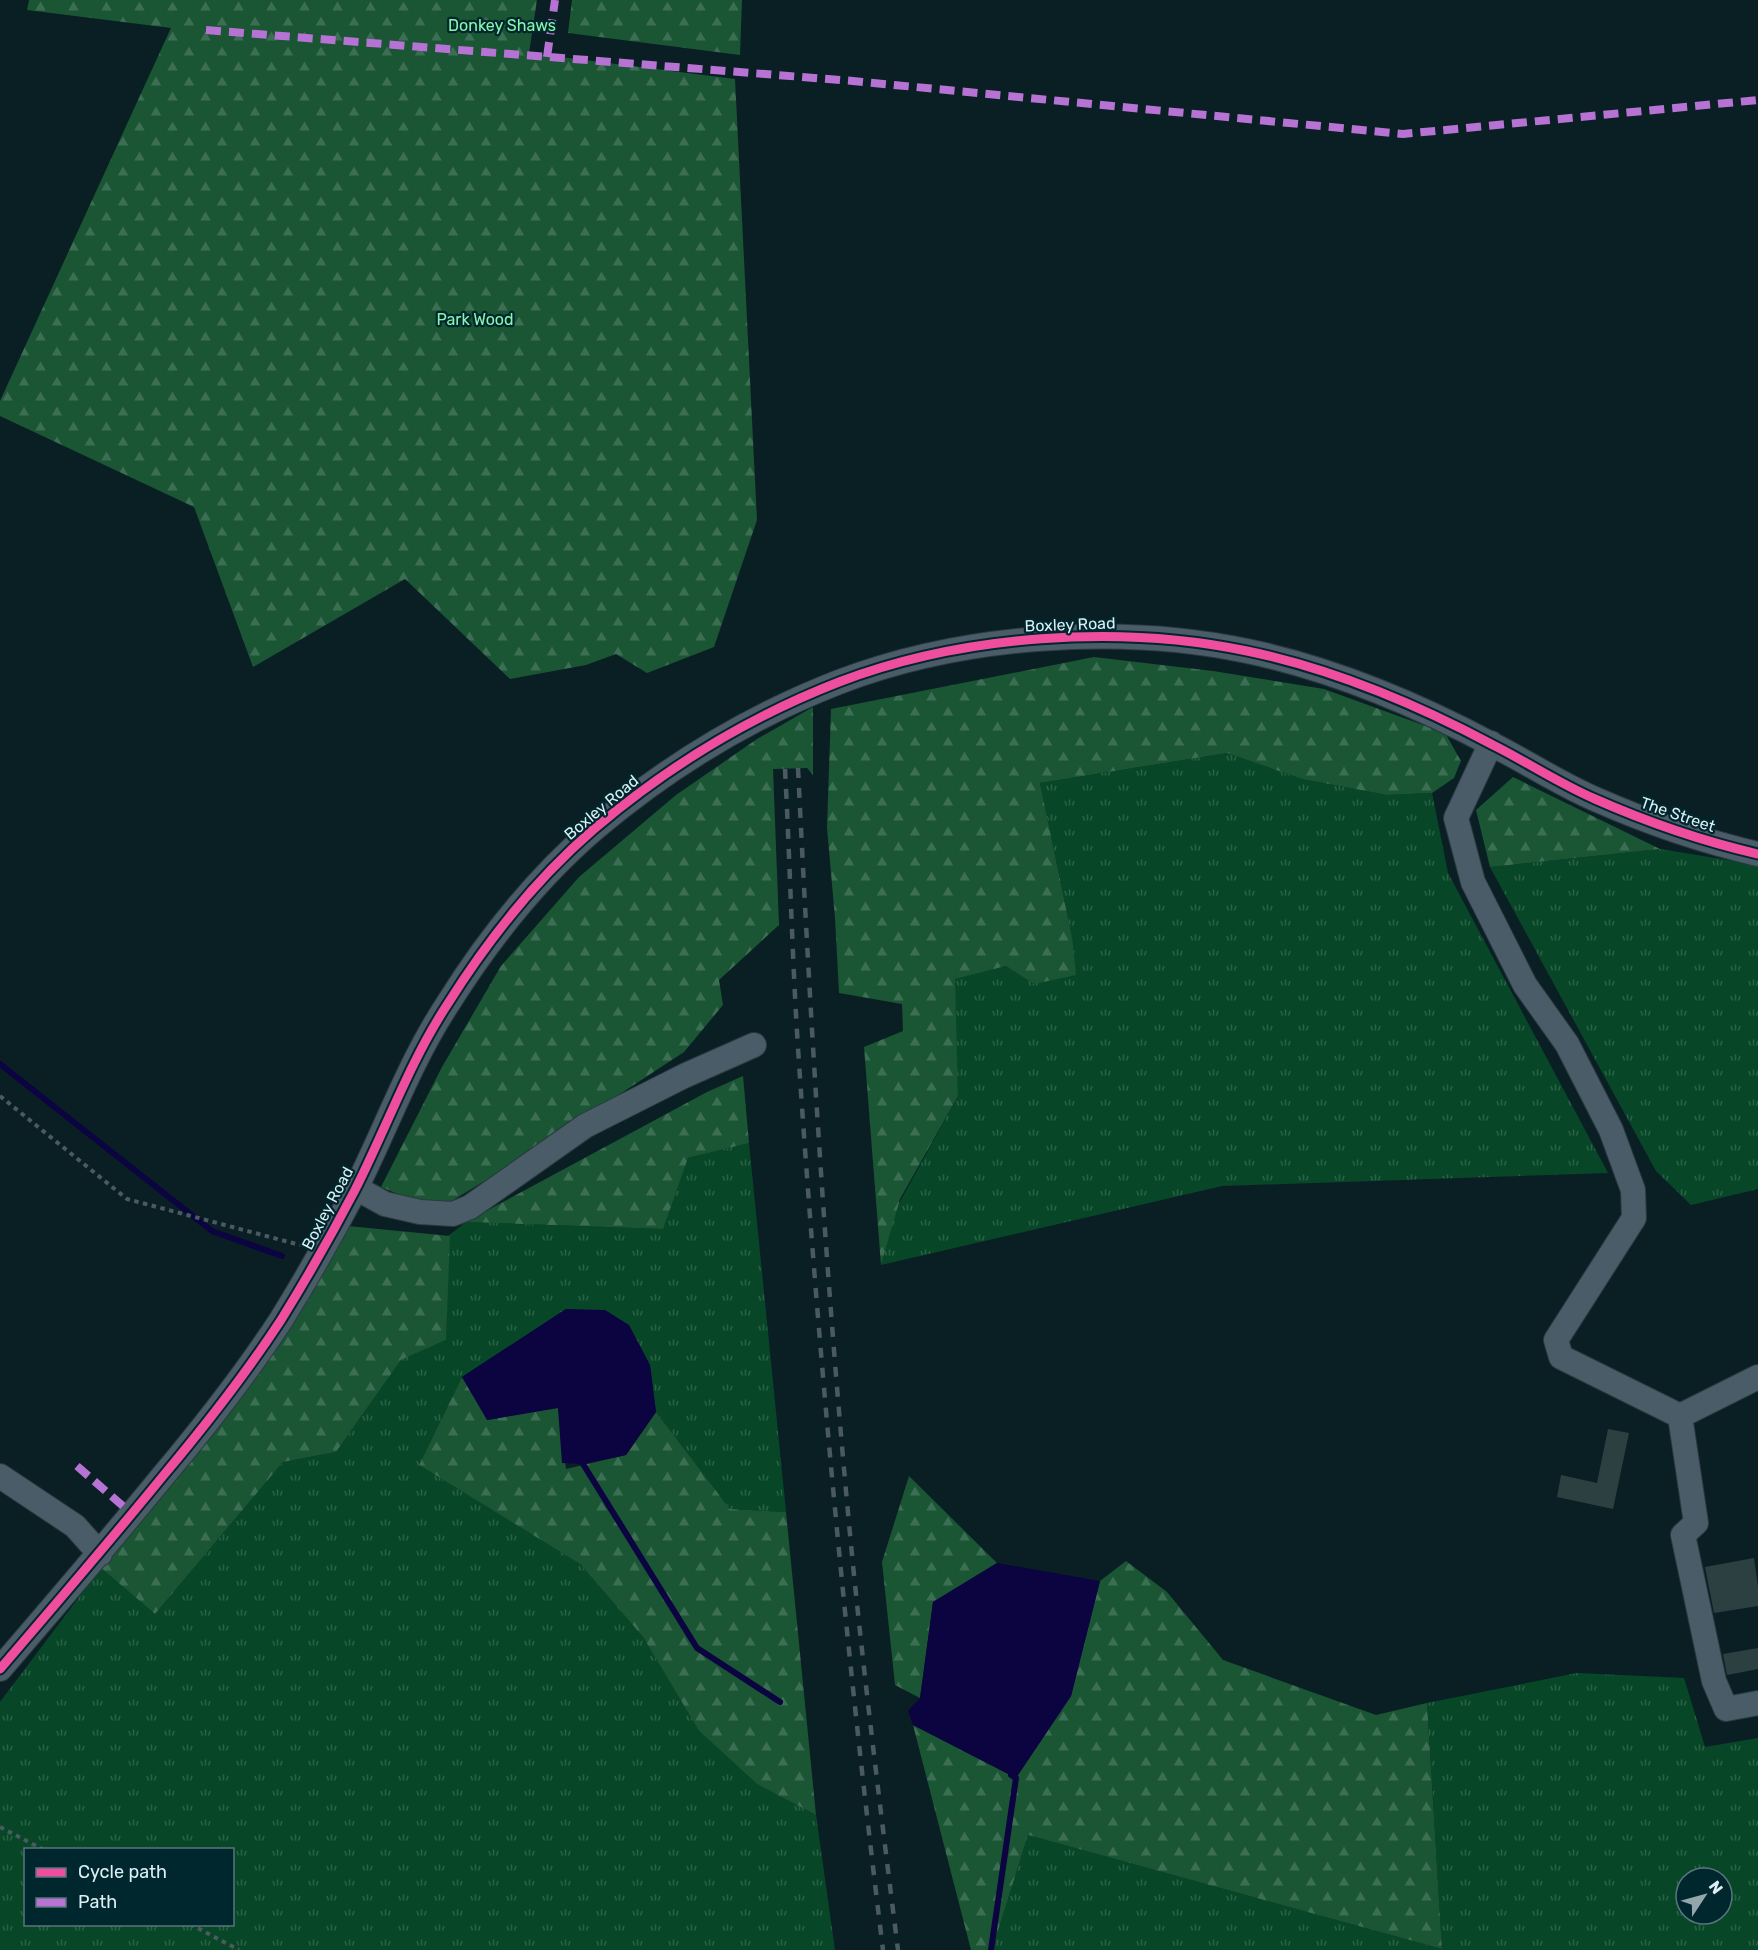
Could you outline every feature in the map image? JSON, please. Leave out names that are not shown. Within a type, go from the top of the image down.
[{"type":"street","name":"Boxley Road","points":[[0,1669],[100,1554],[229,1395],[280,1320],[321,1251],[356,1188],[403,1086],[445,1007],[523,902],[590,833],[648,786],[744,725],[844,681],[932,656],[980,646],[1038,640],[1150,637],[1246,651],[1347,679],[1427,712],[1589,797]]},
{"type":"street","points":[[1491,744],[1456,818],[1473,882],[1525,985],[1567,1044],[1611,1130],[1633,1190],[1634,1218],[1557,1340],[1561,1357],[1680,1416]]},
{"type":"street","name":"The Street","points":[[1589,797],[1684,834],[1758,854]]},
{"type":"street","points":[[356,1188],[385,1204],[398,1208],[453,1214],[470,1207],[585,1126],[684,1076],[754,1045]]},
{"type":"street","points":[[1680,1416],[1758,1377]]},
{"type":"street","points":[[1680,1416],[1696,1523],[1683,1535],[1714,1681],[1726,1709],[1758,1703]]},
{"type":"street","points":[[0,1476],[75,1526],[100,1554]]},
{"type":"path","points":[[0,1096],[127,1199],[321,1251]]},
{"type":"path","points":[[0,1827],[40,1848]]},
{"type":"path","points":[[194,1926],[239,1950]]},
{"type":"green space","name":"Park Wood","points":[[29,0],[537,0],[529,53],[735,79],[757,520],[714,647],[647,673],[616,654],[586,665],[510,679],[405,579],[253,667],[194,507],[0,416],[0,401],[171,28],[27,10]]},
{"type":"green space","points":[[572,0],[742,0],[740,55],[568,33]]},
{"type":"green space","points":[[1094,657],[1213,671],[1324,689],[1445,733],[1461,761],[1454,778],[1432,793],[1387,795],[1302,779],[1227,753],[1040,783],[1072,937],[1076,975],[1034,984],[1006,966],[955,979],[958,1096],[900,1199],[881,1265],[864,1047],[903,1031],[902,1004],[839,993],[827,828],[831,709]]},
{"type":"green space","points":[[813,707],[813,775],[807,768],[773,769],[779,925],[719,980],[723,1005],[684,1052],[524,1157],[450,1202],[422,1204],[381,1187],[442,1067],[501,966],[579,877],[676,795],[757,739]]},
{"type":"green space","points":[[1227,753],[1302,779],[1387,795],[1432,793],[1448,873],[1608,1173],[1222,1186],[881,1265],[897,1207],[958,1096],[954,979],[1006,966],[1034,984],[1072,937],[1040,783]]},
{"type":"green space","points":[[1513,777],[1660,849],[1490,867],[1476,810]]},
{"type":"green space","points":[[1660,849],[1758,865],[1758,1189],[1691,1205],[1656,1171],[1490,867]]},
{"type":"green space","points":[[743,1076],[749,1143],[688,1158],[663,1229],[466,1222],[707,1092]]},
{"type":"green space","points":[[749,1143],[786,1512],[730,1509],[656,1412],[650,1365],[566,1309],[462,1377],[419,1465],[580,1564],[643,1637],[699,1731],[757,1784],[816,1815],[835,1950],[0,1950],[0,1702],[101,1568],[155,1614],[283,1462],[336,1452],[401,1360],[446,1340],[448,1236],[466,1222],[662,1229],[688,1158]]},
{"type":"green space","points":[[348,1226],[450,1236],[446,1340],[401,1360],[336,1452],[283,1462],[155,1614],[101,1568]]},
{"type":"green space","points":[[462,1377],[488,1420],[558,1407],[566,1469],[626,1455],[656,1412],[730,1509],[786,1512],[816,1815],[757,1784],[699,1731],[643,1637],[580,1564],[419,1465]]},
{"type":"green space","points":[[909,1476],[997,1563],[933,1602],[920,1698],[895,1685],[882,1562]]},
{"type":"green space","points":[[1126,1561],[1167,1592],[1223,1660],[1376,1715],[1427,1703],[1442,1949],[1028,1835],[992,1950],[971,1950],[913,1725],[1016,1778],[1071,1696],[1100,1581]]},
{"type":"green space","points":[[1577,1673],[1684,1678],[1705,1747],[1758,1738],[1758,1950],[992,1950],[1028,1835],[1442,1949],[1427,1703]]},
{"type":"shaded area","points":[[566,1309],[605,1310],[629,1325],[650,1365],[656,1412],[626,1455],[583,1464],[562,1463],[558,1408],[487,1420],[462,1377]]},
{"type":"shaded area","points":[[997,1563],[1100,1581],[1071,1696],[1016,1778],[913,1725],[908,1711],[920,1698],[933,1602]]},
{"type":"building","points":[[1608,1429],[1629,1433],[1613,1509],[1557,1497],[1561,1475],[1597,1483]]},
{"type":"building","points":[[1754,1558],[1758,1606],[1714,1613],[1705,1567]]},
{"type":"building","points":[[1758,1648],[1758,1669],[1727,1675],[1723,1654]]},
{"type":"waterway","points":[[0,1064],[212,1231],[282,1256]]},
{"type":"waterway","points":[[583,1464],[697,1648],[780,1702]]},
{"type":"waterway","points":[[991,1950],[1016,1778],[1011,1775]]},
{"type":"railway","points":[[798,768],[814,1067],[835,1366],[858,1613],[898,1950]]},
{"type":"railway","points":[[785,769],[796,1013],[815,1274],[845,1612],[883,1950]]},
{"type":"marked path","points":[[547,57],[555,0]]},
{"type":"marked path","points":[[206,30],[853,81],[1403,134],[1758,100]]},
{"type":"marked path","points":[[77,1466],[132,1514]]},
{"type":"cycle path","points":[[0,1669],[194,1438],[239,1380],[281,1320],[346,1206],[433,1027],[496,934],[552,869],[622,806],[710,745],[773,711],[839,682],[887,666],[988,644],[1094,637],[1147,638],[1198,643],[1279,659],[1373,689],[1464,730],[1582,793],[1655,823],[1758,854]]},
{"type":"park label","name":"Donkey Shaws","points":[[502,25]]}]
